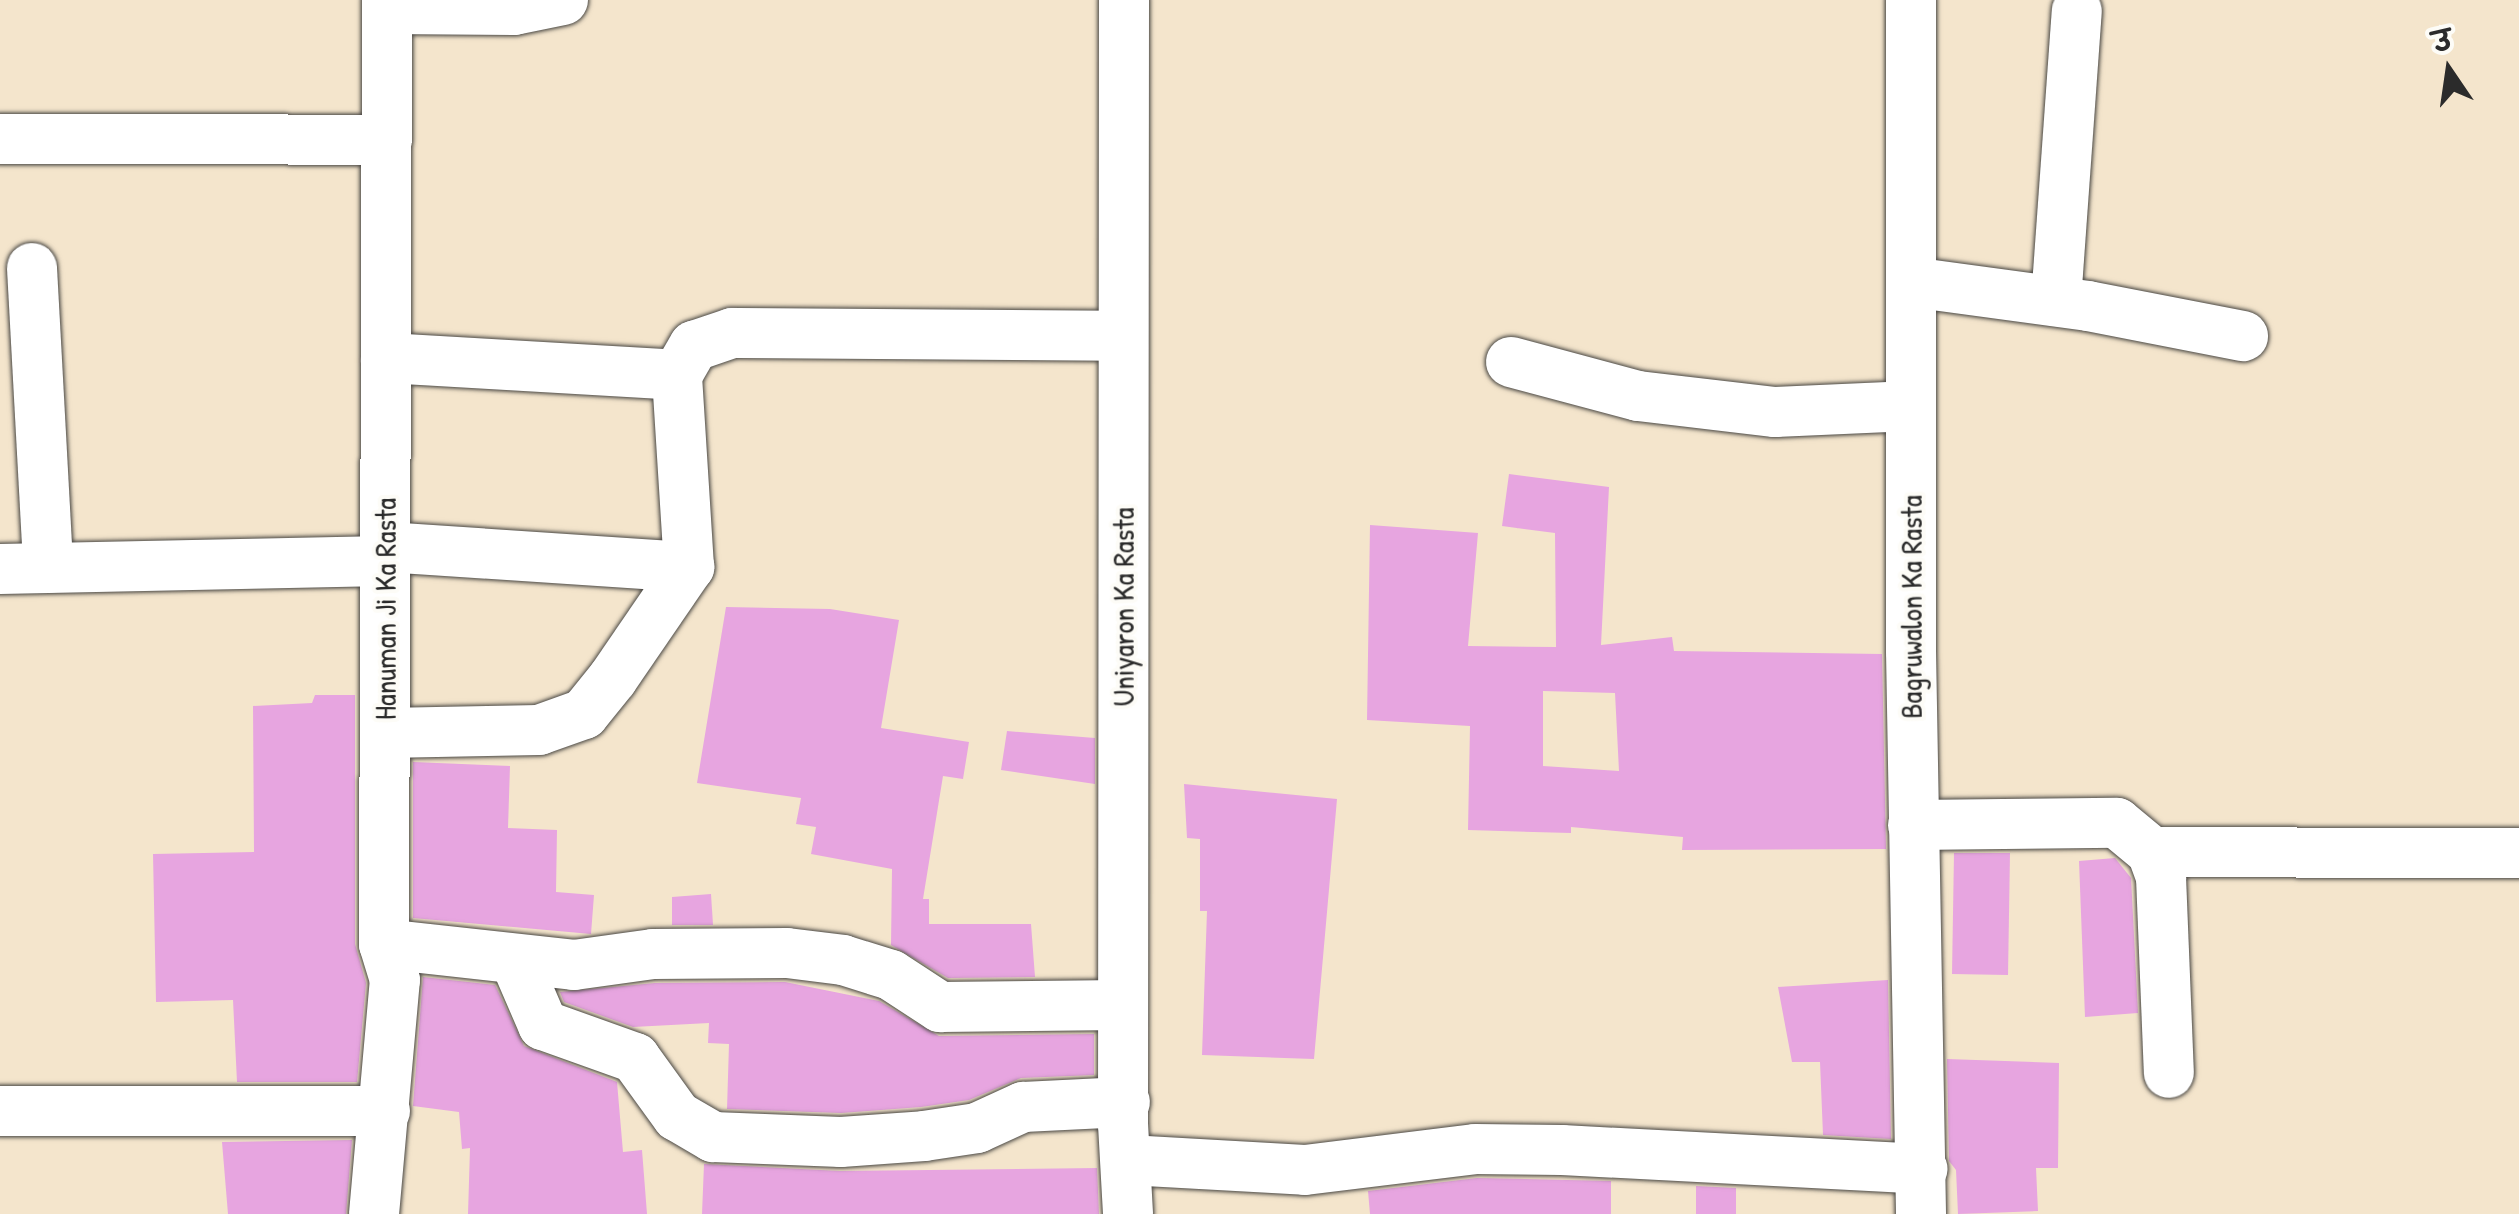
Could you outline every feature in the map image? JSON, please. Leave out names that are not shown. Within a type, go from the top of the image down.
[{"type":"street","points":[[387,4],[514,10],[563,0]]},
{"type":"street","name":"Uniyaron Ka Rasta","points":[[1124,0],[1122,1005],[1128,1214]]},
{"type":"street","name":"Bagruwalon Ka Rasta","points":[[1911,0],[1913,825],[1921,1192]]},
{"type":"street","name":"Hanuman Ji Ka Rasta","points":[[374,1214],[395,980],[384,944],[387,4]]},
{"type":"street","points":[[2056,301],[2077,11]]},
{"type":"street","points":[[0,138],[387,140]]},
{"type":"street","points":[[32,268],[24,569],[386,554],[688,567]]},
{"type":"street","points":[[1911,282],[2056,301],[2243,336]]},
{"type":"street","points":[[385,733],[538,730],[584,714],[688,567],[676,375],[694,346],[732,333],[1124,336]]},
{"type":"street","points":[[386,358],[676,375]]},
{"type":"street","points":[[1511,362],[1638,396],[1775,412],[1911,406]]},
{"type":"street","points":[[1913,825],[2117,823],[2152,852],[2161,877],[2169,1073]]},
{"type":"street","points":[[2152,852],[2519,853]]},
{"type":"street","points":[[384,944],[574,964],[653,954],[786,953],[843,960],[890,975],[940,1007],[1122,1005]]},
{"type":"street","points":[[514,960],[543,1025],[636,1058],[677,1116],[713,1137],[841,1142],[924,1136],[976,1128],[1023,1107],[1125,1102]]},
{"type":"street","points":[[0,1111],[386,1111]]},
{"type":"street","points":[[1128,1160],[1305,1170],[1475,1149],[1562,1150],[1921,1192]]},
{"type":"building","points":[[1509,474],[1609,487],[1601,645],[1672,637],[1674,651],[1882,654],[1886,849],[1682,850],[1683,837],[1571,827],[1571,833],[1468,830],[1470,726],[1367,720],[1370,525],[1478,533],[1468,646],[1556,647],[1555,533],[1502,526]],"holes":[[[1543,691],[1615,693],[1619,771],[1543,766]]]},
{"type":"building","points":[[726,607],[830,609],[899,620],[881,728],[969,742],[963,779],[943,776],[923,899],[929,899],[929,924],[1031,924],[1035,977],[948,978],[891,945],[892,869],[811,854],[816,827],[796,824],[801,798],[697,783]]},
{"type":"building","points":[[315,695],[355,695],[355,944],[366,983],[357,1082],[237,1082],[233,1000],[156,1002],[153,854],[254,852],[253,706],[312,703]]},
{"type":"building","points":[[1007,731],[1095,738],[1095,784],[1001,770]]},
{"type":"building","points":[[413,762],[510,766],[508,828],[557,830],[556,892],[594,895],[591,934],[413,918]]},
{"type":"building","points":[[1184,784],[1337,799],[1314,1059],[1202,1055],[1207,911],[1200,911],[1200,839],[1187,838]]},
{"type":"building","points":[[1954,853],[2010,853],[2008,975],[1952,974]]},
{"type":"building","points":[[2115,858],[2131,878],[2138,1013],[2085,1017],[2079,861]]},
{"type":"building","points":[[711,894],[713,925],[672,925],[672,897]]},
{"type":"building","points":[[423,977],[495,985],[524,1046],[617,1082],[623,1152],[642,1150],[647,1214],[468,1214],[470,1148],[462,1149],[459,1112],[413,1106]]},
{"type":"building","points":[[1888,980],[1891,1139],[1823,1135],[1820,1062],[1792,1062],[1778,987]]},
{"type":"building","points":[[785,982],[879,1001],[939,1036],[1094,1034],[1094,1075],[1021,1078],[969,1100],[921,1107],[841,1113],[727,1109],[729,1044],[708,1043],[709,1023],[633,1027],[564,1002],[560,992],[655,983]]},
{"type":"building","points":[[1947,1059],[2059,1063],[2058,1168],[2036,1168],[2038,1211],[1958,1214],[1956,1170],[1949,1161]]},
{"type":"building","points":[[352,1140],[346,1214],[228,1214],[222,1142]]},
{"type":"building","points":[[704,1164],[840,1171],[1097,1168],[1099,1214],[702,1214]]},
{"type":"building","points":[[1477,1178],[1611,1181],[1611,1214],[1370,1214],[1368,1191]]},
{"type":"building","points":[[1696,1186],[1736,1188],[1736,1214],[1696,1214]]}]
